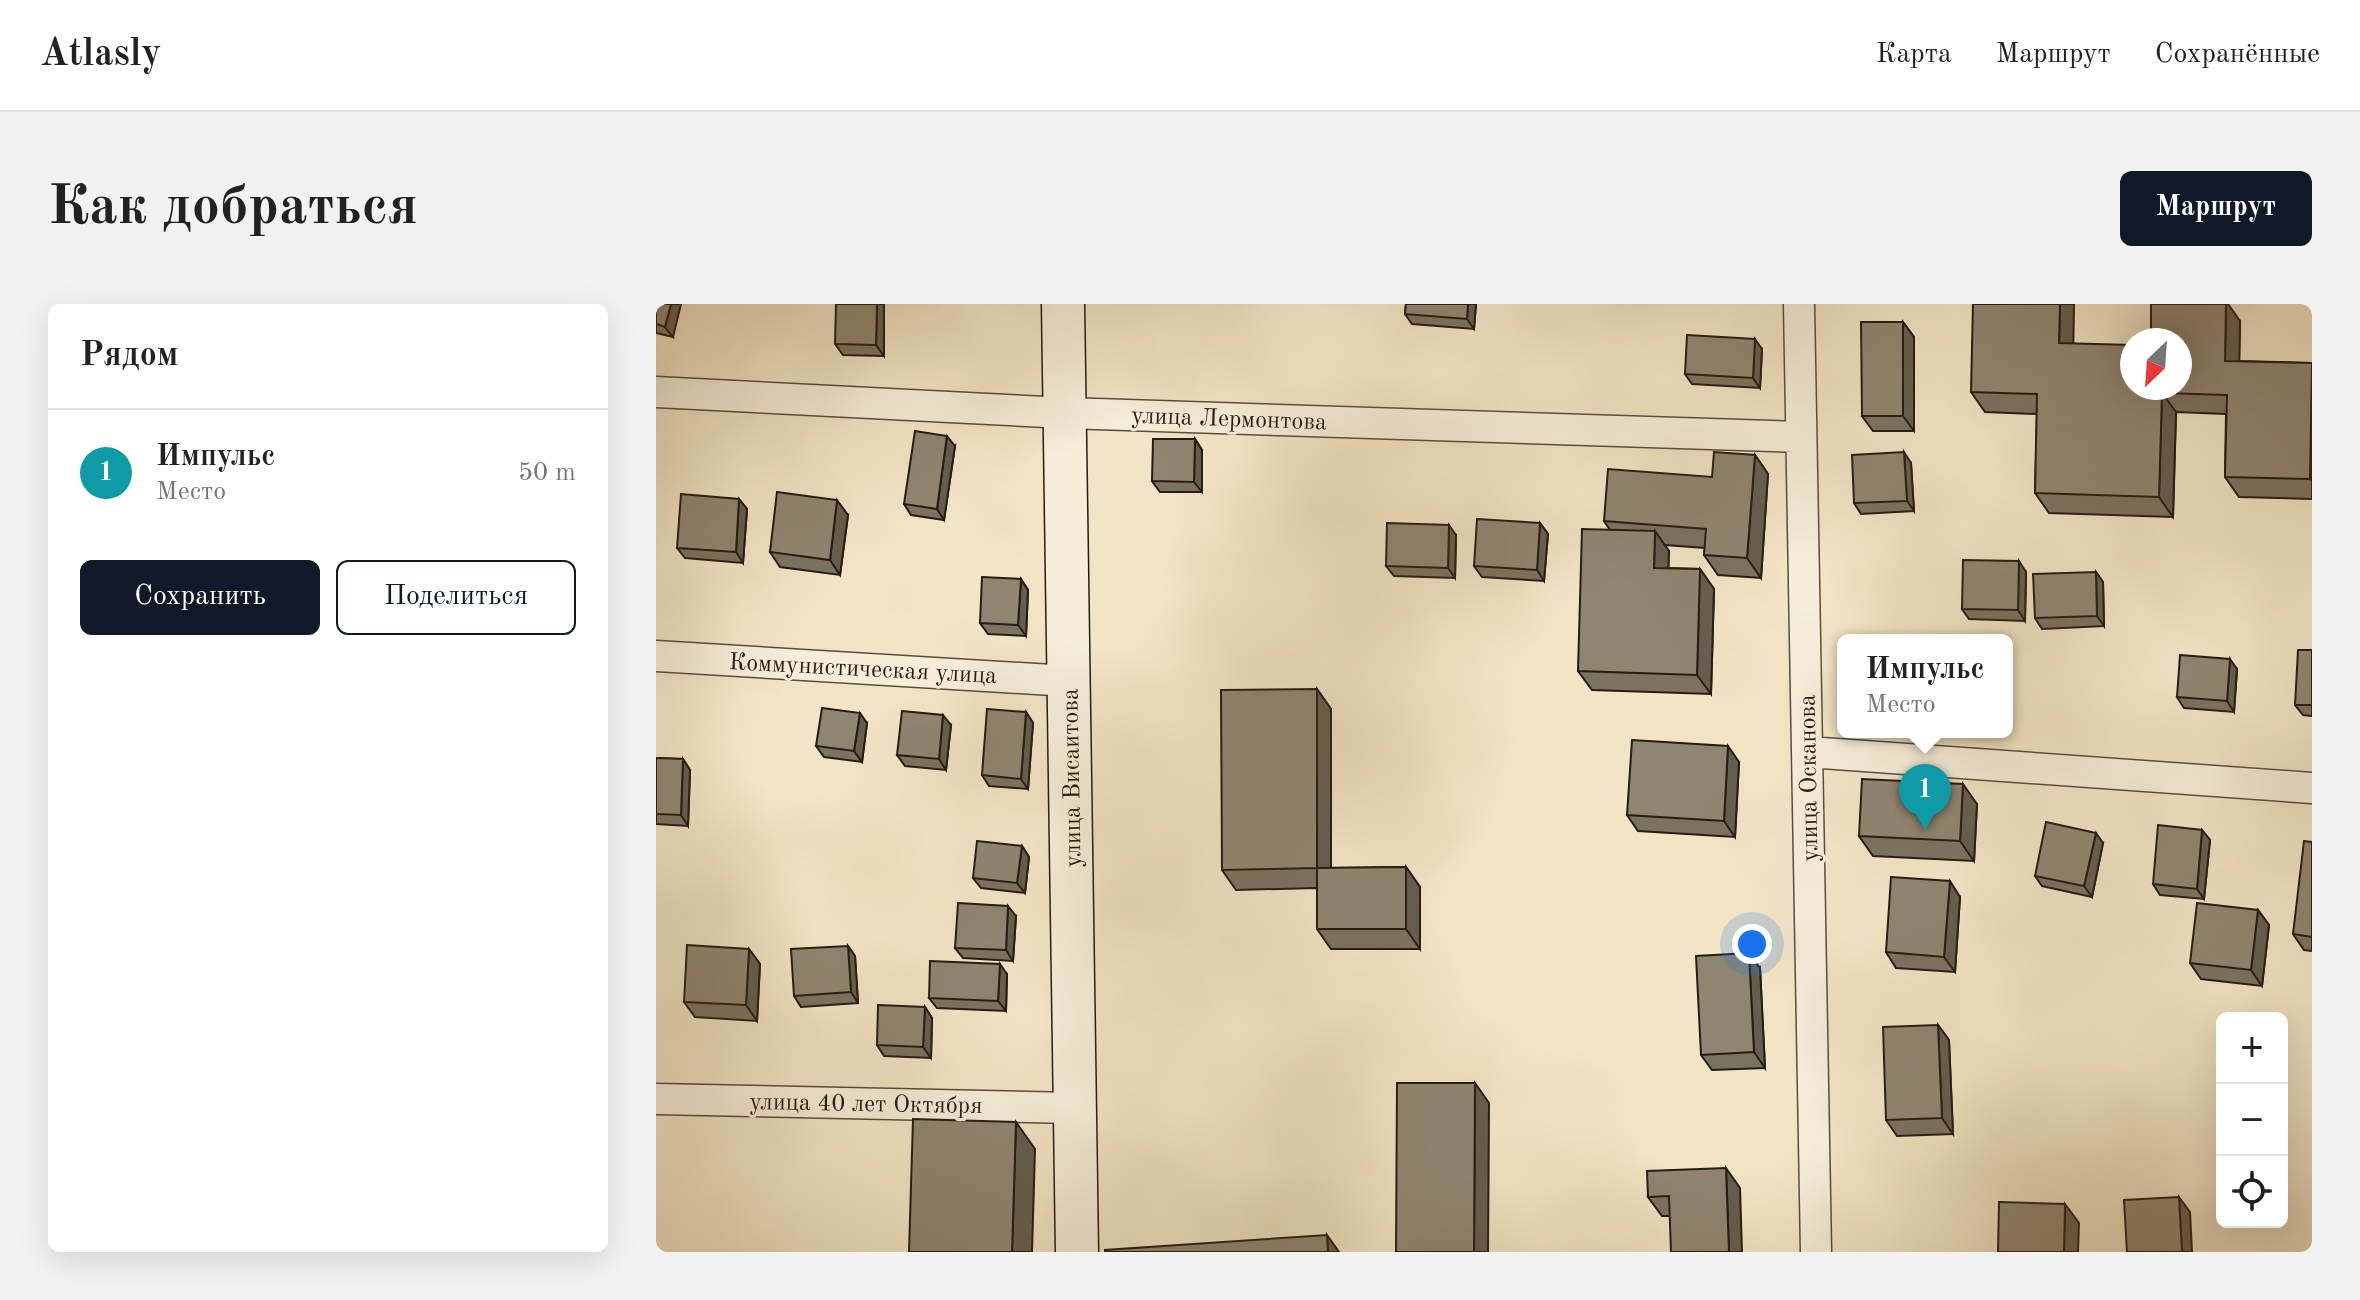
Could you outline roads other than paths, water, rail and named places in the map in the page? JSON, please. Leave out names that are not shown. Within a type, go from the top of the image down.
[{"type":"street","name":"улица Висаитова","points":[[1063,304],[1077,1252]]},
{"type":"street","name":"улица Осканова","points":[[1799,304],[1816,1252]]},
{"type":"street","name":"улица Лермонтова","points":[[656,392],[1066,413],[1801,437]]},
{"type":"street","name":"Коммунистическая улица","points":[[656,656],[1069,681]]},
{"type":"street","points":[[1808,752],[2312,788]]},
{"type":"street","name":"улица 40 лет Октября","points":[[656,1099],[1075,1108]]},
{"type":"place","name":"Импульс","points":[[1925,830]]}]
